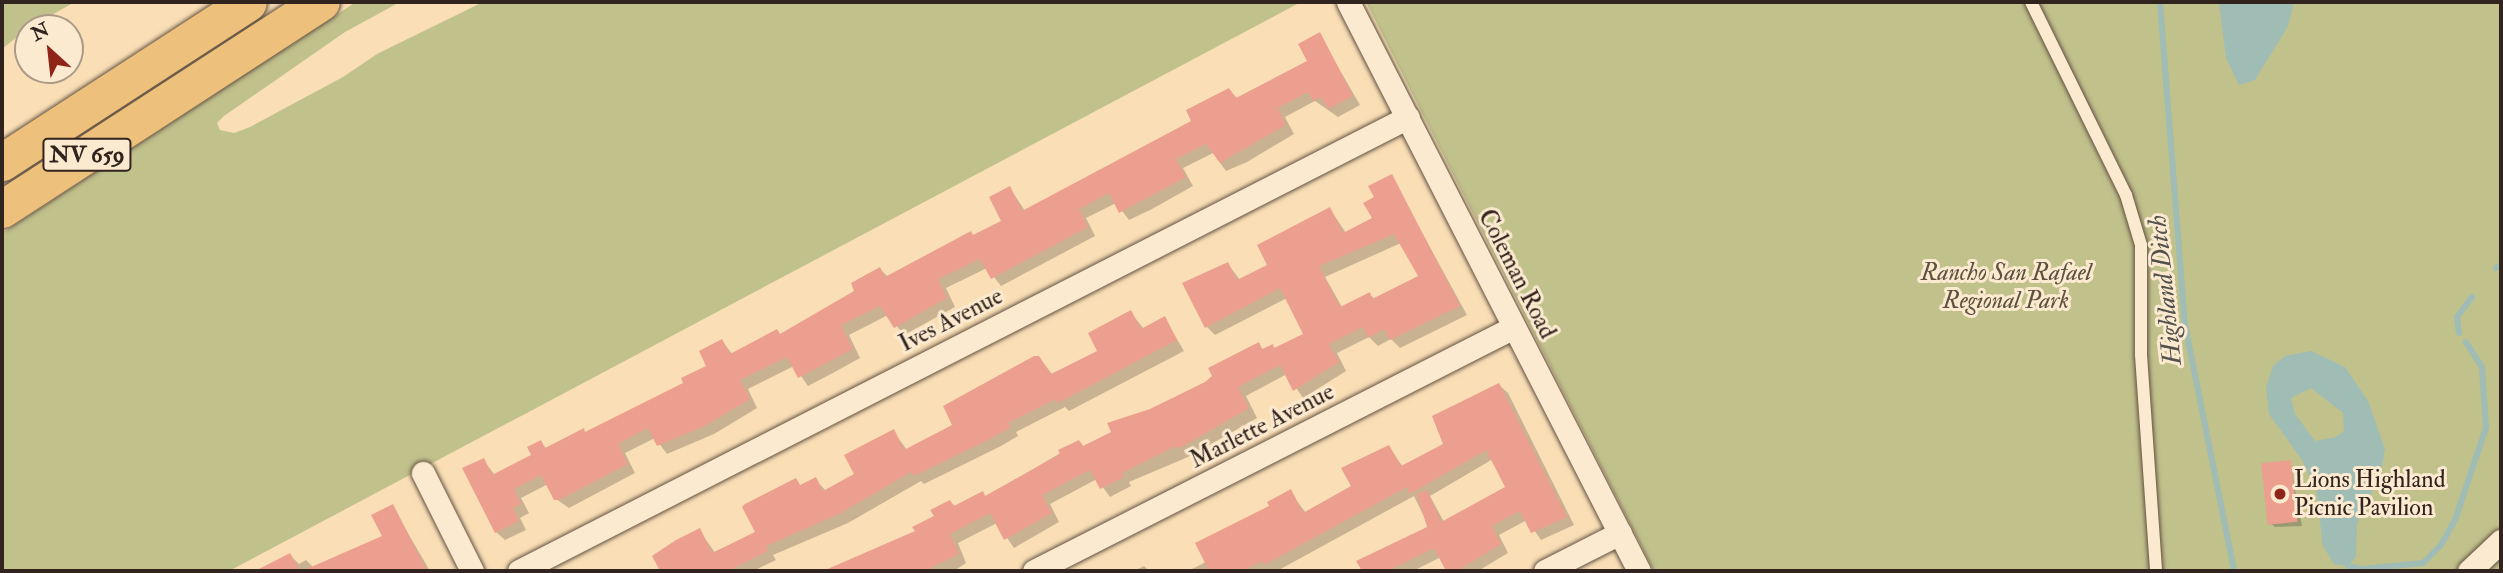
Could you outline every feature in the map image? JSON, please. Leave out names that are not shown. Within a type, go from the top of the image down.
[{"type":"main road","name":"NV 659","points":[[2,162],[248,2]]},
{"type":"main road","name":"NV 659","points":[[2,209],[321,2]]},
{"type":"street","name":"Coleman Road","points":[[1348,2],[1639,571]]},
{"type":"street","name":"Ives Avenue","points":[[519,571],[1408,117]]},
{"type":"street","name":"Marlette Avenue","points":[[1034,571],[1514,327]]},
{"type":"street","points":[[423,473],[472,571]]},
{"type":"street","points":[[1545,571],[1620,533]]},
{"type":"street","points":[[2469,571],[2501,541]]},
{"type":"lane","points":[[2031,2],[2126,195],[2141,245],[2141,355],[2156,571]]},
{"type":"green space","points":[[2,2],[75,2],[53,14],[14,14],[14,39],[2,49]]},
{"type":"green space","points":[[356,2],[400,2],[345,32],[224,116],[217,123],[220,130],[234,133],[250,127],[343,77],[377,54],[483,2],[1301,2],[229,571],[2,571],[2,233]]},
{"type":"green space","name":"Rancho San Rafael Regional Park","points":[[1366,2],[2501,2],[2501,571],[1654,571]]},
{"type":"water","points":[[2219,2],[2294,2],[2288,26],[2255,80],[2239,85],[2226,58]]},
{"type":"water","points":[[2311,351],[2345,367],[2368,401],[2385,449],[2381,473],[2357,524],[2356,557],[2348,566],[2334,564],[2323,546],[2316,489],[2302,460],[2269,414],[2266,387],[2273,366],[2285,356]],"holes":[[[2311,388],[2343,413],[2344,431],[2336,437],[2315,441],[2295,414],[2291,398]]]},
{"type":"building","points":[[1320,32],[1353,96],[1328,109],[1321,97],[1313,101],[1308,92],[1278,108],[1286,125],[1220,163],[1206,144],[1176,159],[1186,177],[1119,213],[1109,193],[1079,209],[1088,227],[991,279],[980,259],[938,279],[947,298],[894,328],[880,306],[841,325],[853,349],[798,378],[787,357],[740,380],[750,399],[705,426],[657,446],[648,428],[618,444],[628,464],[559,500],[554,500],[541,475],[514,489],[521,504],[513,508],[519,521],[495,533],[462,468],[484,458],[492,475],[531,455],[527,447],[541,440],[545,448],[584,428],[585,432],[683,383],[681,378],[706,366],[699,351],[722,339],[730,354],[777,329],[780,334],[854,291],[851,283],[880,267],[885,277],[971,231],[973,235],[1001,221],[989,197],[1010,186],[1022,211],[1191,121],[1186,110],[1229,88],[1236,98],[1307,61],[1298,44]]},
{"type":"building","points":[[1392,174],[1460,306],[1390,340],[1384,329],[1368,338],[1363,327],[1329,344],[1339,362],[1293,391],[1280,365],[1238,387],[1249,408],[1178,449],[1176,446],[1122,473],[1124,477],[1100,489],[1090,470],[1042,495],[1052,513],[1004,540],[990,513],[950,534],[959,554],[925,571],[823,571],[915,531],[912,527],[934,516],[930,510],[950,500],[954,506],[983,491],[985,496],[1060,454],[1058,450],[1079,440],[1083,446],[1111,432],[1107,423],[1150,409],[1205,382],[1212,376],[1208,368],[1259,342],[1262,349],[1273,344],[1274,348],[1303,334],[1280,288],[1205,328],[1182,283],[1228,262],[1237,280],[1267,265],[1257,245],[1330,207],[1343,233],[1372,218],[1363,203],[1374,197],[1368,186]],"holes":[[[1394,234],[1418,276],[1372,299],[1370,292],[1340,307],[1319,266]]]},
{"type":"building","points":[[1131,310],[1141,329],[1165,316],[1177,340],[1058,403],[1056,399],[1008,423],[1011,427],[992,438],[914,476],[911,472],[839,514],[766,546],[768,551],[728,571],[660,571],[652,556],[676,540],[700,528],[712,553],[755,532],[742,507],[745,504],[796,478],[800,485],[816,477],[823,491],[854,474],[844,455],[894,429],[904,450],[952,425],[943,406],[1034,356],[1039,356],[1051,374],[1097,351],[1088,333]]},
{"type":"building","points":[[1499,383],[1567,517],[1531,533],[1520,511],[1492,526],[1501,544],[1457,571],[1446,571],[1434,548],[1388,571],[1362,571],[1356,561],[1427,527],[1417,494],[1427,490],[1441,522],[1505,487],[1486,450],[1410,494],[1407,487],[1264,565],[1262,561],[1242,571],[1209,571],[1195,543],[1269,506],[1267,502],[1291,489],[1303,513],[1351,486],[1341,468],[1389,445],[1401,466],[1443,444],[1432,416]]},
{"type":"building","name":"Lions Highland Picnic Pavilion","points":[[2291,460],[2297,522],[2268,525],[2261,463]]},
{"type":"building","points":[[393,504],[427,571],[302,571],[382,536],[371,515]]},
{"type":"building","points":[[290,553],[300,571],[255,571]]},
{"type":"waterway","name":"Highland Ditch","points":[[2160,2],[2185,325],[2234,571]]},
{"type":"waterway","points":[[2496,268],[2501,265]]},
{"type":"waterway","points":[[2459,333],[2457,317],[2472,297]]},
{"type":"waterway","points":[[2348,566],[2363,569],[2423,563],[2441,545],[2455,520],[2486,428],[2482,367],[2466,342]]},
{"type":"place","name":"Lions Highland Picnic Pavilion","points":[[2280,494]]}]
